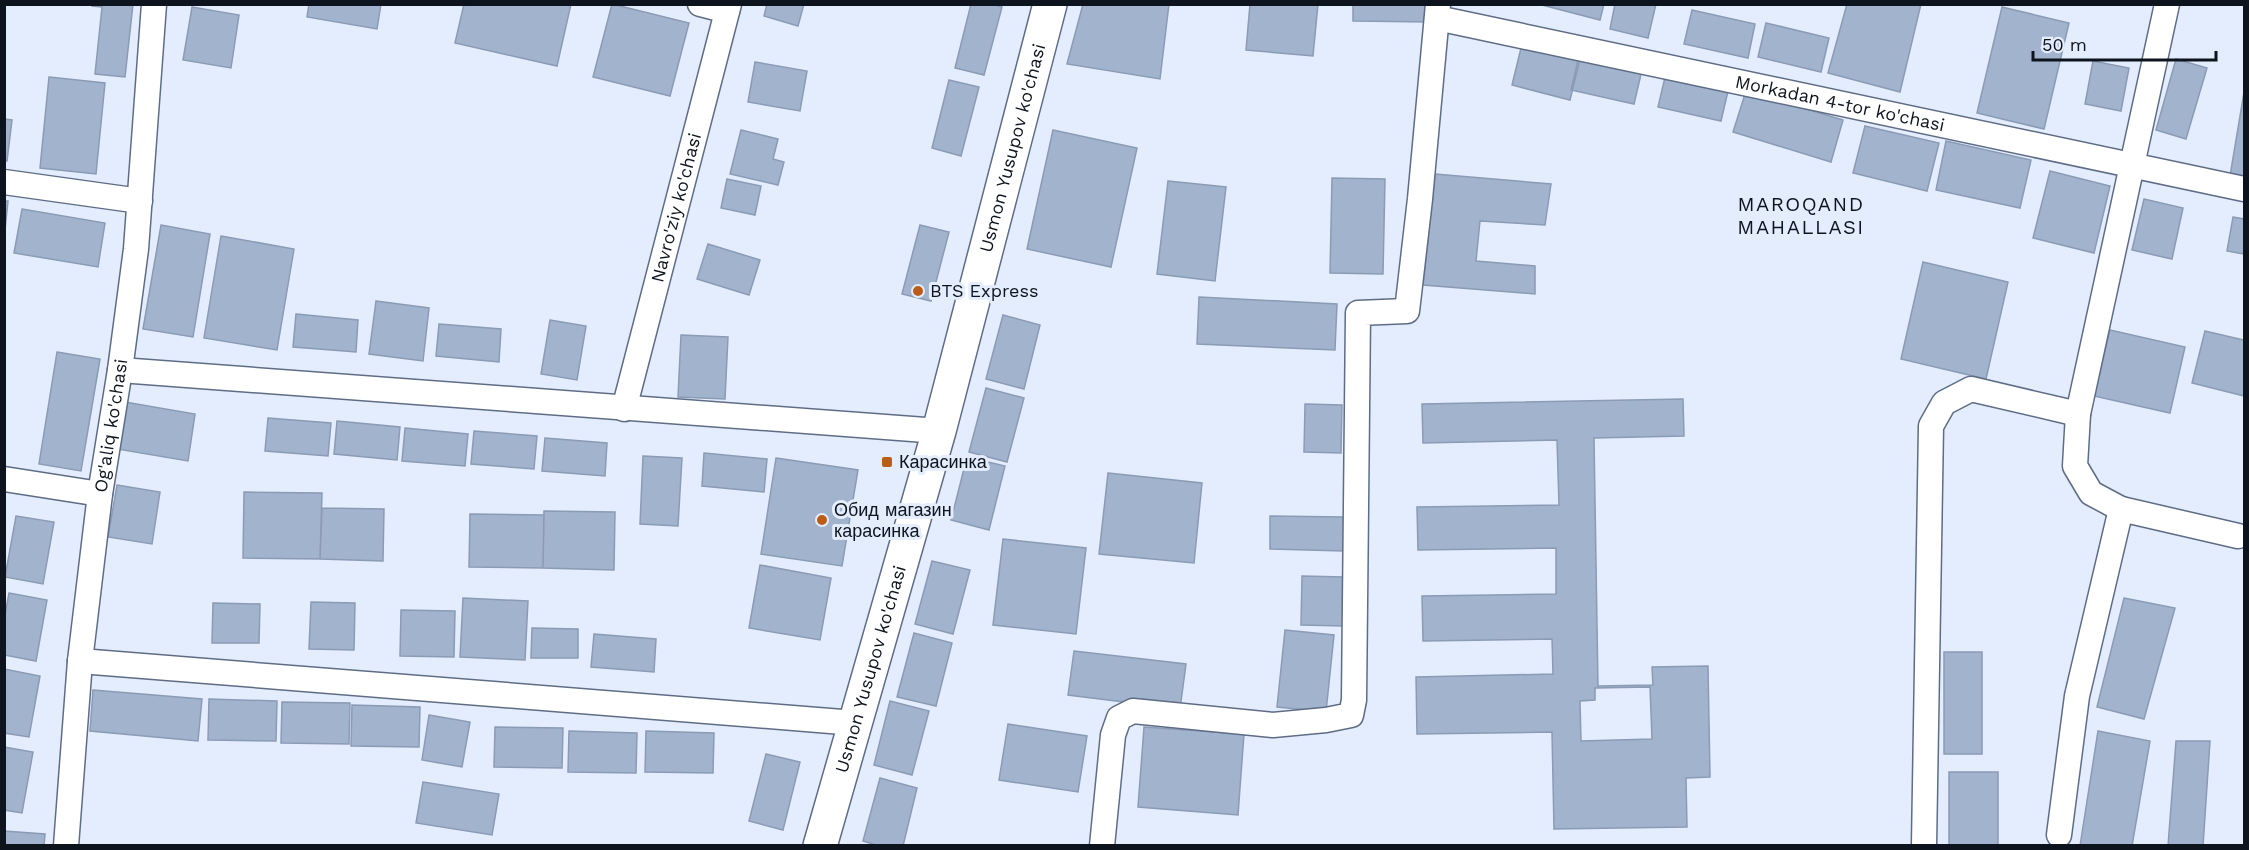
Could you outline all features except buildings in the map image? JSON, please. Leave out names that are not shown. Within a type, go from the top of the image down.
[{"type":"main road","name":"Usmon Yusupov ko'chasi","points":[[820,846],[939,431],[1050,4]]},
{"type":"street","name":"Og'aliq ko'chasi","points":[[66,846],[80,661],[100,494],[120,370],[140,201],[154,4]]},
{"type":"street","points":[[700,4],[728,8]]},
{"type":"street","points":[[2167,4],[2078,414],[2075,466],[2091,493],[2121,510],[2238,536]]},
{"type":"street","name":"Navro'ziy ko'chasi","points":[[624,409],[728,8]]},
{"type":"street","points":[[1102,846],[1113,735],[1119,718],[1133,711],[1273,725],[1351,715],[1354,700],[1358,313],[1407,311],[1438,11]]},
{"type":"street","name":"Morkadan 4-tor ko'chasi","points":[[1438,11],[2244,189]]},
{"type":"street","points":[[4,182],[140,201]]},
{"type":"street","points":[[120,370],[939,431]]},
{"type":"street","points":[[1924,846],[1931,426],[1944,403],[1971,389],[2078,414]]},
{"type":"street","points":[[4,479],[100,494]]},
{"type":"street","points":[[2059,835],[2077,696],[2121,510]]},
{"type":"street","points":[[80,661],[855,723]]},
{"type":"place","name":"BTS Express","points":[[918,291]]},
{"type":"place","name":"Карасинка","points":[[887,462]]},
{"type":"place","name":"Обид магазин карасинка","points":[[822,520]]},
{"type":"district","name":"MAROQAND MAHALLASI","points":[[1801,216]]}]
